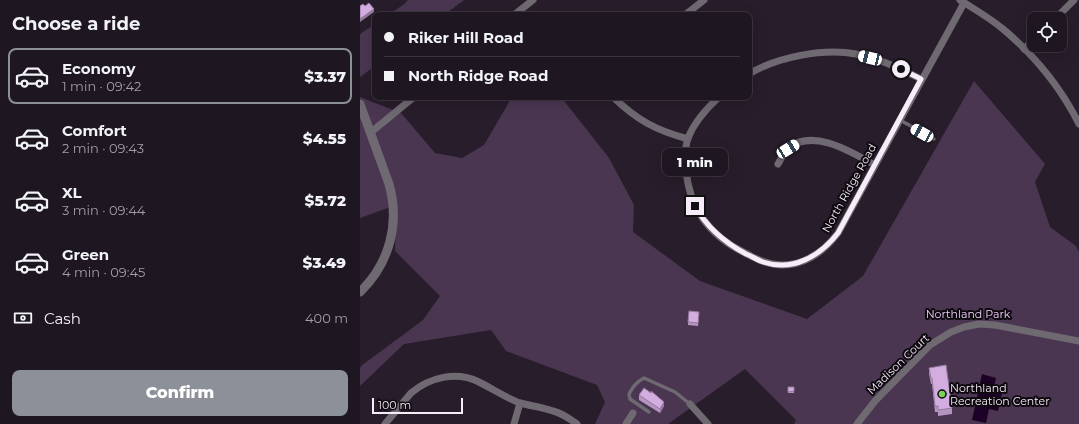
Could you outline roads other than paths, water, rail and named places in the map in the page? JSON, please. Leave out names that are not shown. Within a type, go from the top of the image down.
[{"type":"street","points":[[518,12],[533,0]]},
{"type":"street","points":[[690,12],[704,0]]},
{"type":"street","points":[[1062,12],[1074,0]]},
{"type":"street","points":[[962,1],[1002,28],[1037,62],[1063,95],[1071,107],[1079,124]]},
{"type":"street","name":"North Ridge Road","points":[[688,139],[686,176],[691,196],[700,216],[714,233],[737,249],[762,262],[775,265],[795,264],[806,260],[820,252],[838,233],[962,1]]},
{"type":"street","points":[[1024,49],[1027,46]]},
{"type":"street","points":[[752,72],[768,64],[784,59],[810,54],[839,52],[855,54],[883,62],[921,79]]},
{"type":"street","points":[[370,133],[410,100]]},
{"type":"street","points":[[616,100],[637,118],[652,127],[669,134],[688,139],[705,112],[716,100]]},
{"type":"street","points":[[360,104],[392,194],[394,215],[394,226],[389,246],[383,261],[375,275],[360,292]]},
{"type":"street","points":[[778,164],[788,149],[801,142],[809,141],[831,143],[842,147],[875,165]]},
{"type":"street","name":"Madison Court","points":[[857,424],[875,401],[930,345],[951,332],[964,327],[979,324],[995,325],[1079,340]]},
{"type":"street","points":[[385,424],[416,388],[433,379],[446,376],[459,376],[472,379],[520,403],[554,411],[566,416],[577,424]]},
{"type":"street","points":[[514,424],[520,403]]},
{"type":"street","points":[[690,404],[708,424]]},
{"type":"street","points":[[626,424],[633,413]]},
{"type":"lane","points":[[899,120],[934,139]]},
{"type":"lane","points":[[649,412],[630,398],[629,394],[638,380],[644,378],[675,392],[690,404]]},
{"type":"place","name":"Northland Recreation Center","points":[[942,394]]},
{"type":"park label","name":"Northland Park","points":[[968,314]]}]
